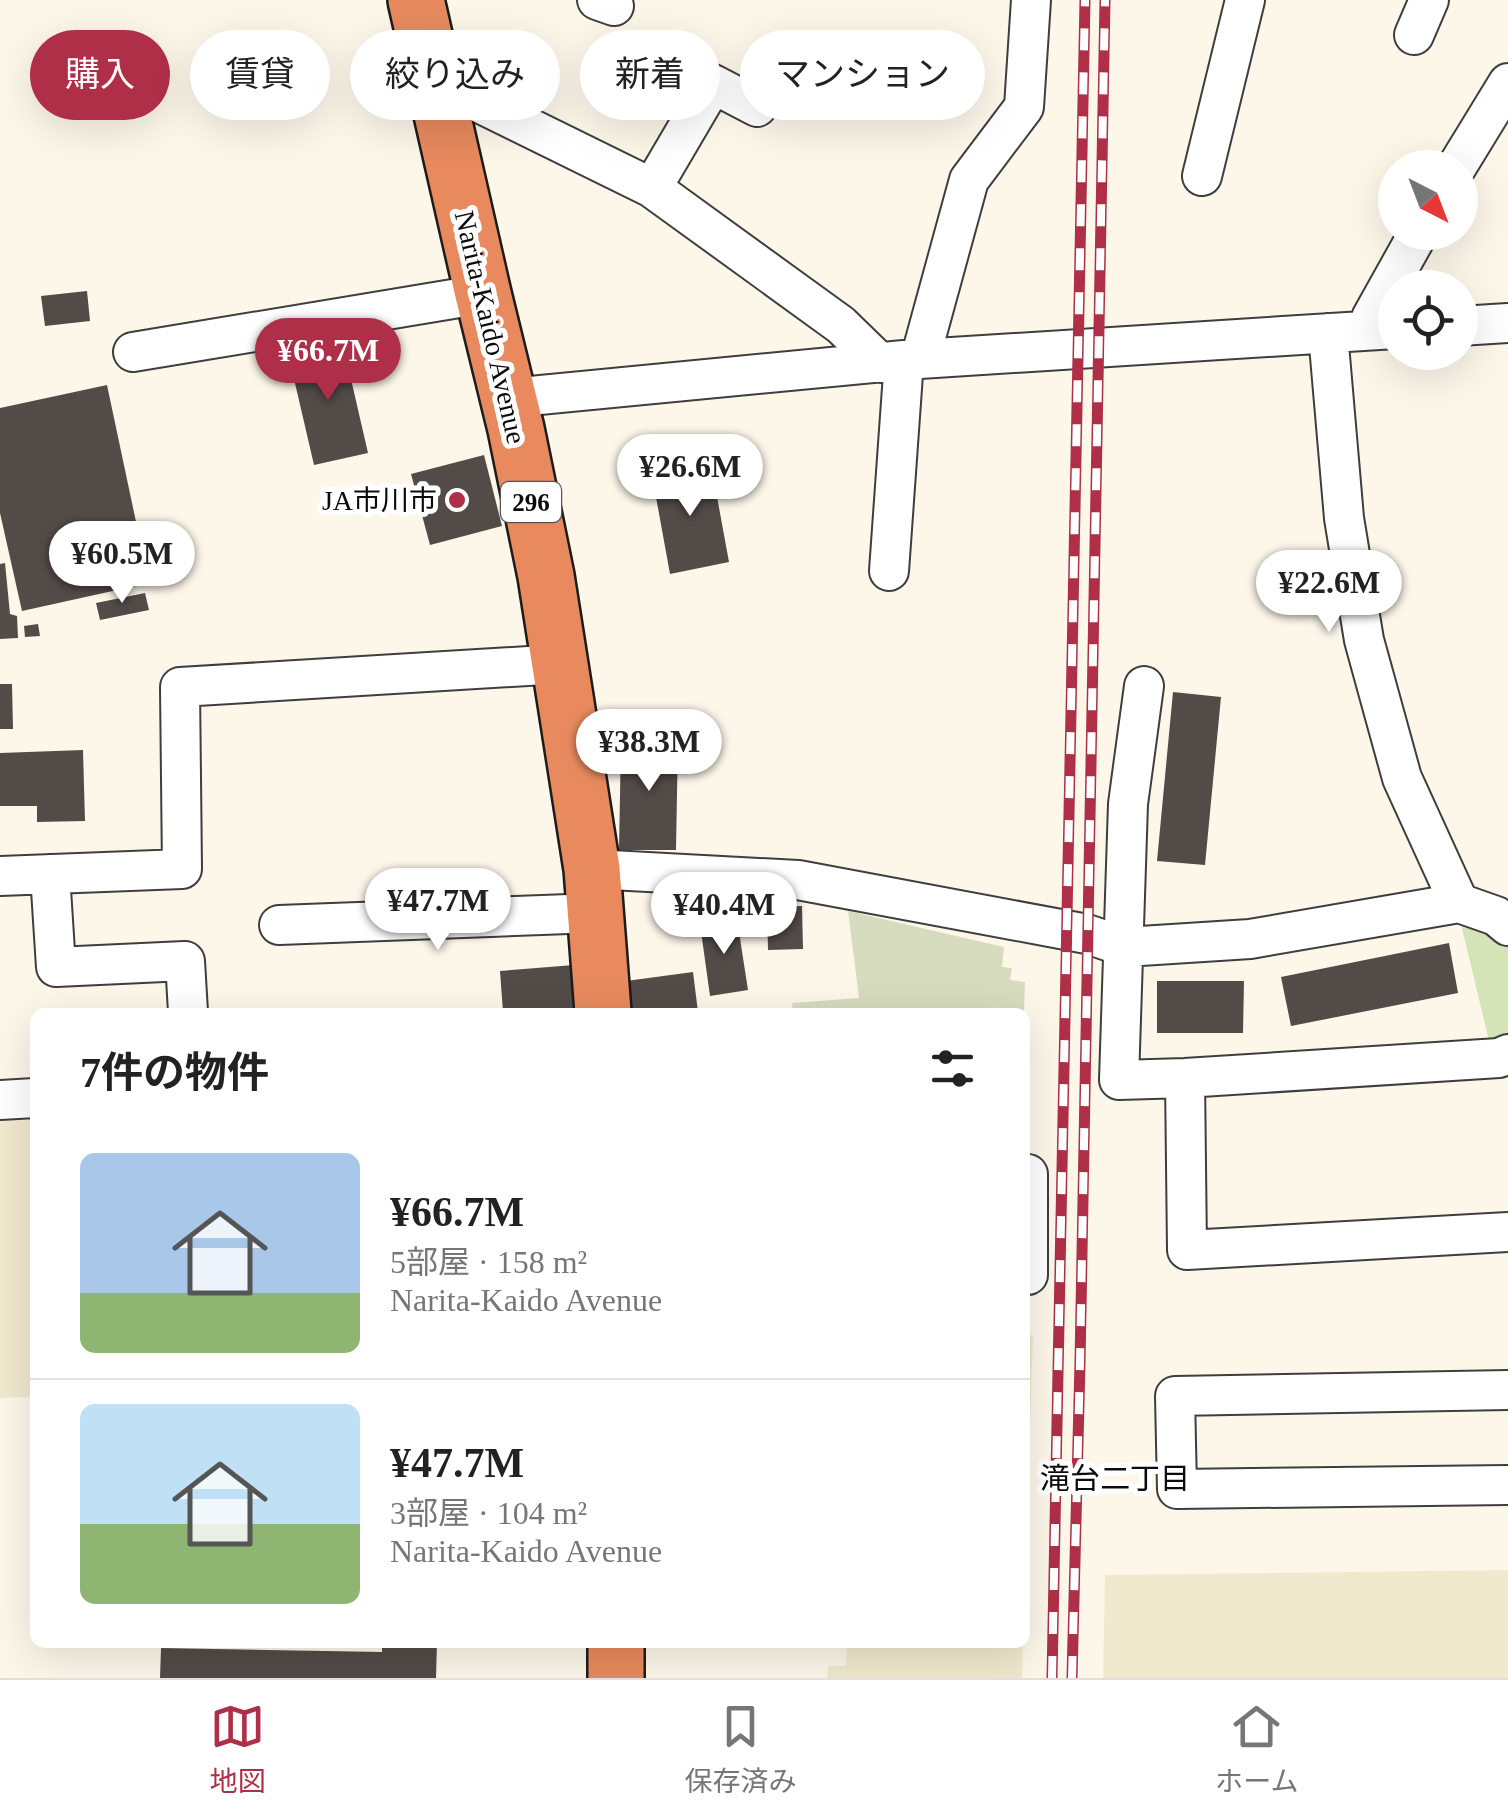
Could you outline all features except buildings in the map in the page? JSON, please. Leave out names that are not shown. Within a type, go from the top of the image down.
[{"type":"highway","name":"Narita-Kaido Avenue","points":[[416,0],[423,30]]},
{"type":"highway","name":"Narita-Kaido Avenue","points":[[444,120],[508,398],[562,664],[594,891],[604,1008]]},
{"type":"highway","points":[[616,1648],[616,1678]]},
{"type":"street","points":[[889,570],[901,361],[970,180],[1024,107],[1031,0]]},
{"type":"street","points":[[1202,176],[1244,0]]},
{"type":"street","points":[[1414,36],[1428,0]]},
{"type":"street","points":[[652,188],[713,84],[740,98]]},
{"type":"street","points":[[1467,150],[1506,89]]},
{"type":"street","points":[[512,120],[652,188],[841,324],[901,361]]},
{"type":"street","points":[[133,352],[483,294]]},
{"type":"street","points":[[1478,325],[1508,323]]},
{"type":"street","points":[[508,398],[901,361],[1378,330]]},
{"type":"street","points":[[1328,333],[1344,518],[1364,640],[1402,778],[1459,904]]},
{"type":"street","points":[[0,876],[182,869],[180,688],[562,664]]},
{"type":"street","points":[[1144,686],[1128,804],[1119,1080],[1500,1058],[1508,1054]]},
{"type":"street","points":[[50,874],[56,967],[185,961],[188,1008]]},
{"type":"street","points":[[279,925],[594,891],[798,880],[1087,934],[1125,947],[1250,939],[1459,904],[1504,917]]},
{"type":"street","points":[[1185,1078],[1187,1250],[1508,1232]]},
{"type":"street","points":[[0,1100],[30,1098]]},
{"type":"street","points":[[1508,1390],[1176,1396],[1176,1489],[1508,1485]]},
{"type":"shaded area","points":[[30,1117],[30,1397],[0,1398],[0,1119]]},
{"type":"shaded area","points":[[1030,1335],[1033,1335],[1030,1425]]},
{"type":"shaded area","points":[[1508,1570],[1508,1678],[1103,1678],[1105,1575]]},
{"type":"shaded area","points":[[847,1648],[1023,1648],[1022,1678],[827,1678],[828,1666],[845,1666]]},
{"type":"green space","points":[[848,911],[1004,947],[1002,967],[1012,968],[1010,980],[1025,982],[1024,1008],[793,1008],[792,1003],[859,998]]},
{"type":"green space","points":[[1460,920],[1495,936],[1508,947],[1508,1042],[1491,1049]]},
{"type":"railway","points":[[1052,1678],[1085,0]]},
{"type":"railway","points":[[1072,1678],[1105,0]]},
{"type":"place","name":"JA市川市","points":[[457,500]]},
{"type":"district","name":"滝台二丁目","points":[[1115,1479]]}]
